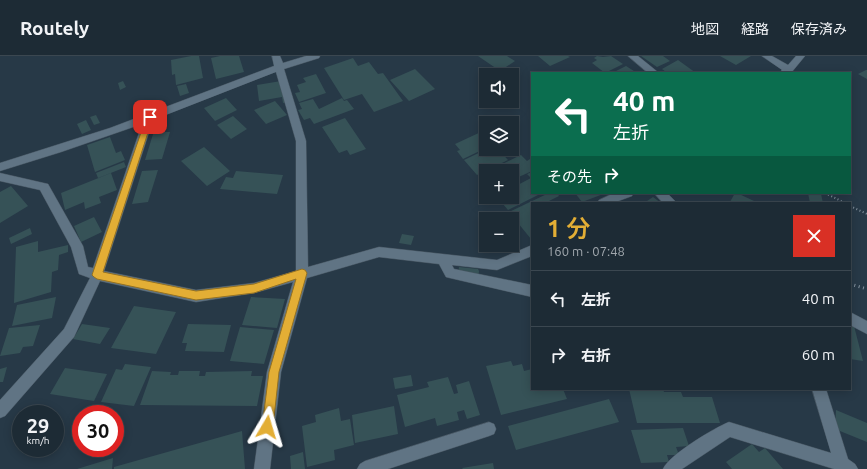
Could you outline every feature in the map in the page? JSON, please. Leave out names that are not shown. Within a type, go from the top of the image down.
[{"type":"street","points":[[262,469],[274,372],[302,273],[301,141],[276,56]]},
{"type":"street","points":[[0,167],[35,157],[150,117],[280,66],[316,56]]},
{"type":"street","points":[[632,56],[653,72]]},
{"type":"street","points":[[766,56],[787,71],[801,56]]},
{"type":"street","points":[[0,410],[69,333],[97,275],[150,117]]},
{"type":"street","points":[[0,177],[44,187],[77,246],[83,270],[97,275],[196,296],[254,288],[379,252],[497,265],[531,251]]},
{"type":"street","points":[[605,202],[615,196],[624,194]]},
{"type":"street","points":[[660,194],[670,202]]},
{"type":"street","points":[[443,260],[450,273],[531,291]]},
{"type":"street","points":[[851,319],[867,328]]},
{"type":"street","points":[[820,390],[846,466]]},
{"type":"street","points":[[365,469],[489,429]]},
{"type":"street","points":[[671,469],[680,460],[729,430],[846,466]]},
{"type":"path","points":[[827,194],[843,202]]},
{"type":"path","points":[[851,206],[867,214]]},
{"type":"path","points":[[851,284],[867,289]]},
{"type":"building","points":[[199,56],[203,78],[176,85],[175,74],[172,75],[171,60]]},
{"type":"building","points":[[220,56],[239,56],[244,72],[216,79],[211,58]]},
{"type":"building","points":[[478,56],[507,56],[515,61],[504,68],[496,68]]},
{"type":"building","points":[[538,56],[568,56],[570,57],[550,66]]},
{"type":"building","points":[[597,56],[611,56],[623,64],[607,72],[604,72],[592,63],[597,60],[594,58]]},
{"type":"building","points":[[641,56],[663,56],[670,61],[657,67]]},
{"type":"building","points":[[720,56],[751,56],[736,65]]},
{"type":"building","points":[[353,58],[358,66],[369,62],[378,74],[383,73],[403,101],[374,112],[362,94],[344,100],[324,68]]},
{"type":"building","points":[[678,60],[695,72],[666,72],[662,69]]},
{"type":"building","points":[[626,66],[635,72],[614,72]]},
{"type":"building","points":[[415,69],[435,89],[409,101],[390,80]]},
{"type":"building","points":[[867,70],[867,79],[858,74]]},
{"type":"building","points":[[316,74],[326,93],[299,102],[295,93],[300,92],[297,85],[306,82],[303,78]]},
{"type":"building","points":[[123,81],[126,87],[120,90],[118,83]]},
{"type":"building","points":[[281,81],[289,102],[283,103],[282,97],[259,101],[257,85]]},
{"type":"building","points":[[186,84],[189,93],[180,96],[177,86]]},
{"type":"building","points":[[226,98],[237,110],[215,121],[204,108]]},
{"type":"building","points":[[342,98],[344,101],[347,100],[354,109],[314,124],[310,118],[304,120],[298,110],[302,109],[299,103],[313,99],[319,109]]},
{"type":"building","points":[[275,101],[287,115],[266,124],[254,110]]},
{"type":"building","points":[[96,115],[100,123],[94,125],[90,117]]},
{"type":"building","points":[[233,116],[247,129],[231,139],[217,125]]},
{"type":"building","points":[[345,118],[366,149],[350,155],[347,150],[339,153],[322,127]]},
{"type":"building","points":[[86,120],[91,130],[82,134],[77,124]]},
{"type":"building","points":[[162,130],[162,132],[170,132],[162,159],[145,160],[154,131]]},
{"type":"building","points":[[479,133],[479,151],[463,159],[457,151],[460,150],[455,144]]},
{"type":"building","points":[[110,137],[116,153],[121,151],[125,160],[95,172],[87,145]]},
{"type":"building","points":[[204,147],[230,171],[207,186],[181,161]]},
{"type":"building","points":[[479,153],[479,156],[504,156],[508,160],[500,164],[479,164],[479,174],[477,175],[464,160]]},
{"type":"building","points":[[521,155],[527,161],[530,159],[531,160],[531,171],[519,177],[519,164],[502,164]]},
{"type":"building","points":[[124,162],[126,167],[98,178],[96,173]]},
{"type":"building","points":[[158,170],[148,202],[132,204],[142,171]]},
{"type":"building","points":[[236,171],[283,175],[277,194],[220,189],[226,177],[233,178]]},
{"type":"building","points":[[531,172],[531,178],[527,174]]},
{"type":"building","points":[[111,173],[117,190],[99,197],[101,203],[85,209],[84,202],[65,210],[61,193]]},
{"type":"building","points":[[531,178],[531,194],[540,194],[508,210],[503,204],[519,204],[519,184]]},
{"type":"building","points":[[11,186],[28,206],[0,223],[0,192]]},
{"type":"building","points":[[547,194],[558,194],[559,196],[547,202],[531,202],[531,239],[519,224],[519,212],[509,212]]},
{"type":"building","points":[[576,194],[603,194],[582,202]]},
{"type":"building","points":[[734,194],[739,194],[754,201],[754,202],[730,202]]},
{"type":"building","points":[[808,194],[821,194],[823,202],[810,202]]},
{"type":"building","points":[[653,197],[660,202],[646,202]]},
{"type":"building","points":[[94,217],[102,232],[81,242],[74,226]]},
{"type":"building","points":[[30,228],[32,234],[11,244],[9,238]]},
{"type":"building","points":[[402,234],[414,236],[411,245],[399,243]]},
{"type":"building","points":[[38,241],[38,252],[68,245],[68,252],[59,255],[58,270],[52,272],[51,292],[14,303],[16,247]]},
{"type":"building","points":[[459,267],[478,269],[478,280],[458,273]]},
{"type":"building","points":[[56,297],[52,318],[12,326],[17,305]]},
{"type":"building","points":[[251,297],[285,299],[277,328],[242,325]]},
{"type":"building","points":[[134,306],[176,312],[156,354],[111,348]]},
{"type":"building","points":[[82,324],[110,328],[100,344],[73,339]]},
{"type":"building","points":[[188,324],[231,325],[224,352],[185,351],[187,343],[182,343]]},
{"type":"building","points":[[40,325],[33,346],[23,347],[20,353],[0,356],[9,328]]},
{"type":"building","points":[[851,325],[854,326],[863,361],[851,359]]},
{"type":"building","points":[[240,327],[274,330],[264,364],[230,361]]},
{"type":"building","points":[[511,361],[513,366],[522,364],[524,371],[531,369],[531,390],[563,390],[567,399],[501,415],[486,366]]},
{"type":"building","points":[[125,364],[151,367],[134,406],[101,402],[116,369],[122,370]]},
{"type":"building","points":[[7,367],[3,382],[0,382],[0,369]]},
{"type":"building","points":[[65,368],[107,374],[94,401],[50,394]]},
{"type":"building","points":[[152,371],[171,372],[170,375],[178,375],[179,371],[200,371],[199,376],[205,376],[206,372],[252,371],[251,376],[263,376],[257,406],[140,405]]},
{"type":"building","points":[[411,375],[413,386],[395,389],[393,378]]},
{"type":"building","points":[[448,377],[454,394],[458,393],[456,385],[469,381],[480,415],[467,419],[464,410],[457,412],[459,420],[437,426],[435,418],[405,427],[397,395],[429,387],[427,382]]},
{"type":"building","points":[[629,390],[663,390],[664,392],[681,392],[683,397],[712,397],[720,423],[637,423]]},
{"type":"building","points":[[609,399],[619,422],[516,450],[508,426]]},
{"type":"building","points":[[394,406],[398,434],[355,443],[352,415]]},
{"type":"building","points":[[339,408],[341,421],[350,419],[354,445],[334,450],[335,460],[307,467],[302,426],[316,422],[315,415]]},
{"type":"building","points":[[836,410],[867,423],[867,442],[835,429]]},
{"type":"building","points":[[683,428],[689,446],[676,447],[679,455],[667,455],[669,462],[641,463],[631,430]]},
{"type":"building","points":[[242,431],[245,469],[114,469],[114,467]]},
{"type":"building","points":[[752,444],[759,452],[765,448],[783,469],[732,469],[726,462]]},
{"type":"building","points":[[303,452],[305,469],[291,469],[290,456]]},
{"type":"building","points":[[113,458],[112,469],[77,469]]},
{"type":"building","points":[[493,463],[494,469],[462,468]]},
{"type":"route","points":[[150,117],[97,275],[196,296],[254,288],[302,273],[274,372],[267,427]]}]
